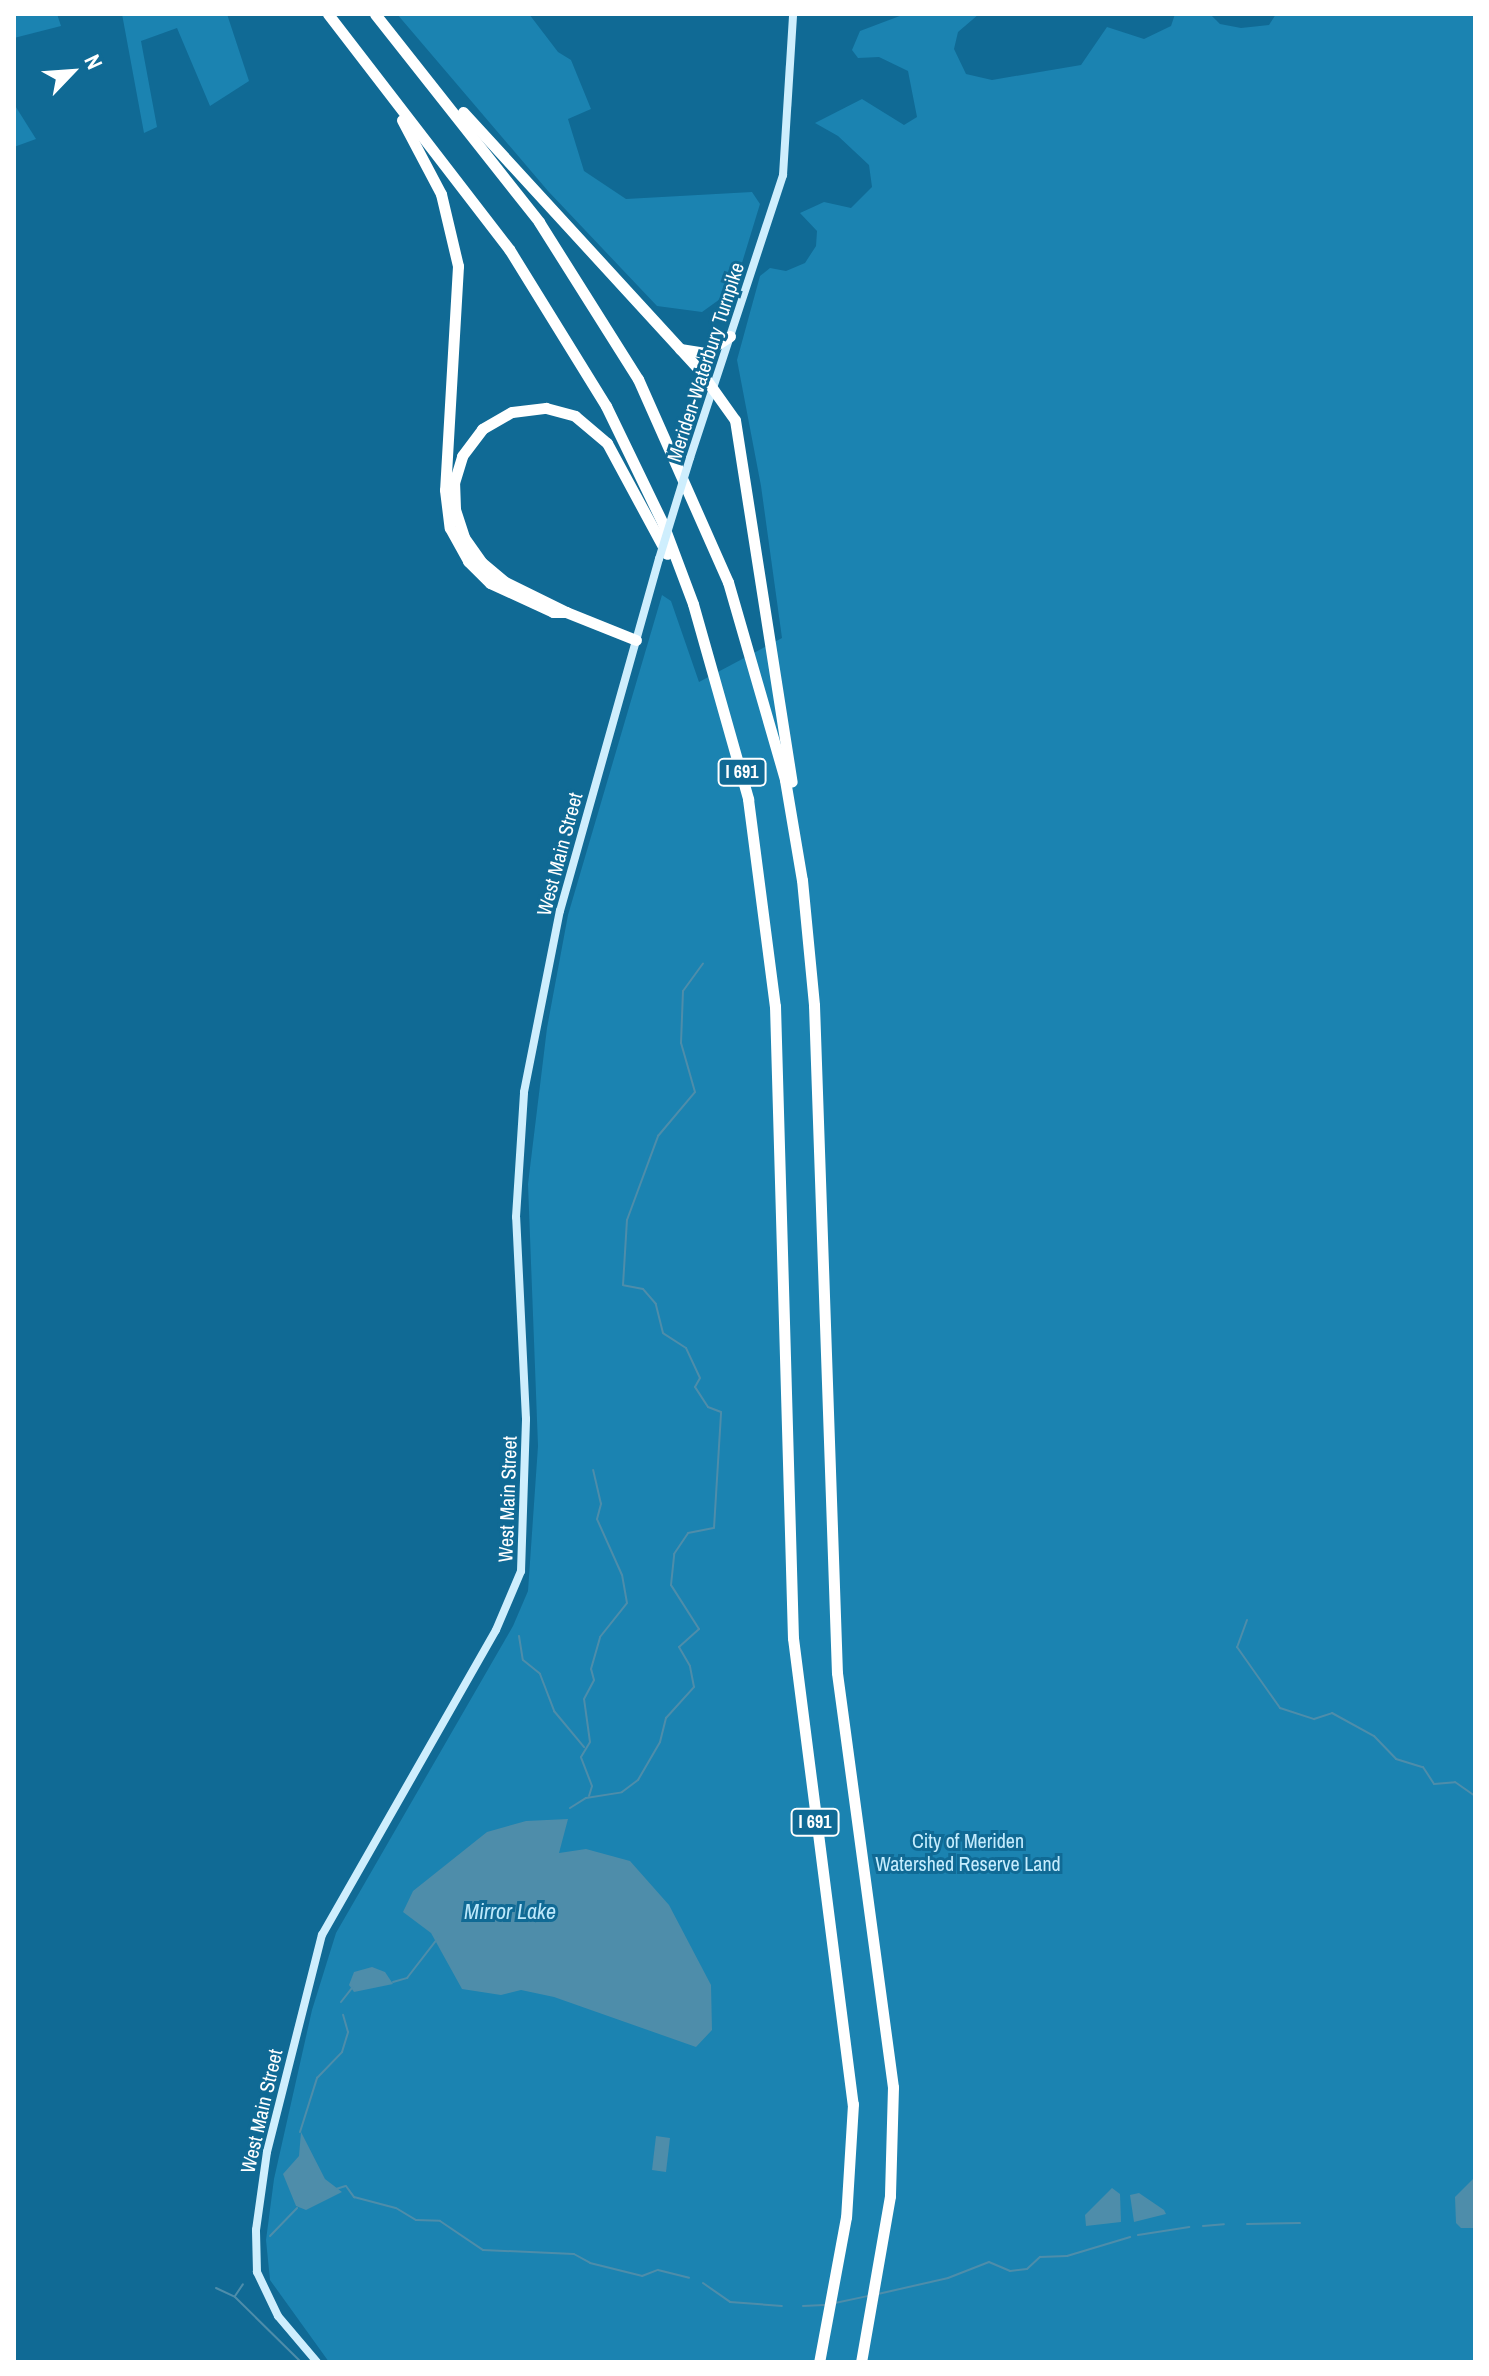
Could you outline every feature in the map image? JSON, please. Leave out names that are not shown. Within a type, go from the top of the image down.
[{"type":"highway","name":"I 691","points":[[375,14],[560,252],[660,423],[742,622],[795,835],[814,1005],[836,1659],[892,2075],[894,2136],[881,2256],[862,2359]]},
{"type":"highway","name":"I 691","points":[[330,17],[500,237],[568,338],[638,469],[693,604],[739,756],[769,933],[777,1047],[793,1638],[851,2073],[853,2124],[835,2277],[820,2358]]},
{"type":"highway","points":[[414,63],[436,79],[680,349],[735,420],[741,439],[795,797],[795,835]]},
{"type":"highway","points":[[373,72],[426,161],[455,245],[459,307],[445,498],[450,528],[464,557],[490,583],[553,612],[566,612]]},
{"type":"highway","points":[[680,349],[704,353],[730,336]]},
{"type":"highway","points":[[636,640],[566,612],[491,572],[468,545],[457,518],[454,483],[462,456],[482,429],[516,411],[560,410],[601,435],[693,604]]},
{"type":"main road","name":"Meriden-Waterbury Turnpike","points":[[614,715],[690,458],[786,160],[793,14]]},
{"type":"main road","name":"West Main Street","points":[[317,2362],[278,2316],[257,2272],[256,2230],[267,2152],[322,1935],[496,1630],[521,1571],[526,1443],[516,1255],[520,1128],[550,949],[614,715]]},
{"type":"green space","points":[[14,14],[57,14],[61,26],[14,38]]},
{"type":"green space","points":[[122,14],[227,14],[249,81],[210,106],[177,28],[141,41],[157,127],[144,133]]},
{"type":"green space","points":[[397,14],[529,14],[558,52],[571,60],[591,109],[568,119],[584,171],[626,199],[752,192],[760,204],[734,289],[702,312],[657,306],[548,191]]},
{"type":"green space","name":"City of Meriden Watershed Reserve Land","points":[[905,14],[979,14],[958,32],[954,49],[966,74],[992,80],[1081,65],[1107,27],[1144,39],[1171,26],[1175,14],[1210,14],[1220,24],[1241,28],[1269,25],[1276,14],[1475,14],[1475,2362],[329,2362],[270,2280],[266,2240],[274,2179],[312,2010],[336,1933],[513,1626],[528,1591],[538,1446],[528,1184],[547,1028],[568,915],[662,595],[671,601],[699,682],[782,638],[761,486],[737,360],[760,276],[770,268],[786,271],[805,263],[816,246],[817,231],[800,213],[824,202],[851,208],[872,187],[869,165],[838,136],[815,123],[862,99],[904,125],[917,117],[908,71],[879,57],[858,58],[852,50],[860,31]]},
{"type":"green space","points":[[14,104],[36,139],[14,147]]},
{"type":"water","name":"Mirror Lake","points":[[568,1819],[559,1853],[586,1849],[630,1861],[669,1905],[711,1985],[712,2030],[696,2047],[554,1997],[521,1990],[501,1995],[462,1989],[431,1933],[403,1912],[413,1891],[487,1832],[526,1821]]},
{"type":"water","points":[[372,1967],[385,1972],[393,1984],[354,1992],[349,1985],[354,1972]]},
{"type":"water","points":[[301,2132],[325,2179],[342,2192],[306,2210],[296,2206],[283,2174],[299,2156]]},
{"type":"water","points":[[656,2136],[670,2138],[666,2172],[652,2170]]},
{"type":"water","points":[[1475,2169],[1475,2228],[1461,2228],[1456,2223],[1455,2197],[1474,2178]]},
{"type":"water","points":[[1112,2188],[1120,2194],[1121,2222],[1086,2226],[1085,2215]]},
{"type":"water","points":[[1139,2193],[1166,2214],[1134,2222],[1130,2195]]},
{"type":"waterway","points":[[570,1808],[586,1798],[622,1792],[638,1780],[660,1742],[666,1718],[694,1687],[690,1666],[679,1647],[699,1629],[671,1585],[674,1554],[688,1533],[714,1528],[721,1412],[708,1407],[695,1387],[700,1378],[686,1348],[663,1333],[656,1304],[643,1289],[623,1285],[627,1220],[658,1136],[695,1092],[681,1043],[683,991],[703,963]]},
{"type":"waterway","points":[[589,1796],[592,1786],[581,1757],[590,1742],[584,1699],[594,1680],[591,1669],[600,1637],[627,1603],[622,1575],[597,1519],[601,1504],[593,1470]]},
{"type":"waterway","points":[[1247,1620],[1237,1647],[1280,1708],[1314,1719],[1332,1713],[1374,1736],[1396,1759],[1423,1767],[1434,1784],[1455,1782],[1475,1796]]},
{"type":"waterway","points":[[519,1636],[523,1660],[540,1674],[554,1711],[584,1747]]},
{"type":"waterway","points":[[393,1982],[407,1978],[438,1938]]},
{"type":"waterway","points":[[341,2002],[352,1988]]},
{"type":"waterway","points":[[300,2132],[317,2078],[342,2052],[348,2032],[343,2015]]},
{"type":"waterway","points":[[336,2189],[346,2186],[354,2197],[396,2208],[416,2220],[440,2221],[483,2250],[574,2254],[590,2263],[642,2276],[658,2270],[689,2278]]},
{"type":"waterway","points":[[270,2236],[297,2208]]},
{"type":"waterway","points":[[1247,2224],[1300,2223]]},
{"type":"waterway","points":[[1203,2226],[1224,2224]]},
{"type":"waterway","points":[[1138,2235],[1189,2227]]},
{"type":"waterway","points":[[878,2294],[948,2278],[989,2262],[1010,2271],[1027,2269],[1040,2257],[1067,2256],[1130,2237]]},
{"type":"waterway","points":[[703,2283],[730,2302],[782,2306]]},
{"type":"waterway","points":[[235,2296],[243,2284]]},
{"type":"waterway","points":[[216,2288],[235,2297],[301,2362]]},
{"type":"waterway","points":[[835,2303],[867,2296]]},
{"type":"waterway","points":[[803,2306],[824,2305]]}]
